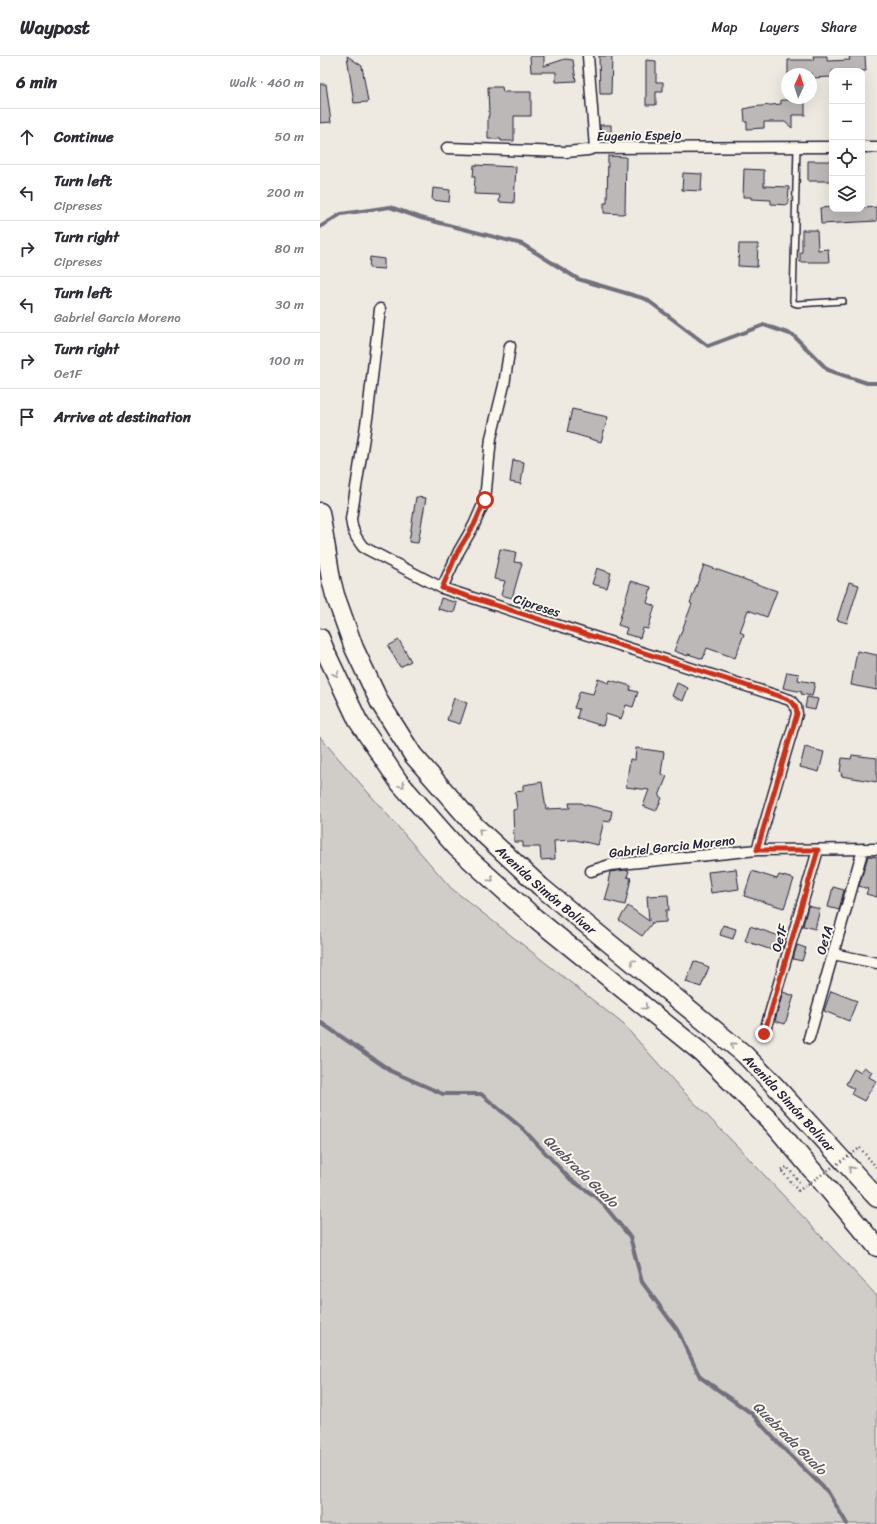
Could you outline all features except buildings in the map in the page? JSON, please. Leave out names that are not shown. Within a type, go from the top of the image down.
[{"type":"highway","name":"Avenida Simón Bolívar","points":[[320,512],[330,579],[354,648],[380,703],[413,755],[475,826],[541,887],[744,1054],[781,1092],[877,1198]]},
{"type":"highway","name":"Avenida Simón Bolívar","points":[[320,638],[358,721],[399,782],[457,848],[535,918],[702,1053],[774,1125],[877,1247]]},
{"type":"street","points":[[588,56],[595,148]]},
{"type":"street","name":"Eugenio Espejo","points":[[447,148],[566,152],[595,148],[829,147]]},
{"type":"street","points":[[865,147],[877,147]]},
{"type":"street","name":"Cipreses","points":[[380,309],[368,412],[351,519],[352,529],[356,538],[363,547],[442,588],[790,700],[796,707],[797,714],[757,850]]},
{"type":"street","points":[[442,588],[458,551],[474,525],[485,500],[491,438],[504,385],[510,346]]},
{"type":"street","name":"Oe1A","points":[[809,1038],[863,849]]},
{"type":"street","name":"Gabriel Garcia Moreno","points":[[591,871],[610,865],[757,850],[877,849]]},
{"type":"street","name":"Oe1F","points":[[764,1034],[818,850]]},
{"type":"street","points":[[833,954],[877,963]]},
{"type":"lane","points":[[797,147],[793,301],[797,304],[843,301]]},
{"type":"path","points":[[799,1182],[787,1167],[781,1170],[798,1191],[860,1148],[877,1168]]},
{"type":"shaded area","points":[[320,737],[451,888],[623,1024],[681,1089],[738,1147],[877,1296],[877,1524],[320,1524]]},
{"type":"waterway","points":[[320,227],[341,214],[390,207],[421,218],[522,244],[578,279],[646,299],[708,346],[764,325],[793,335],[828,370],[867,383],[877,383]]},
{"type":"waterway","name":"Quebrada Gualo","points":[[320,1022],[391,1071],[443,1094],[481,1094],[523,1129],[570,1179],[599,1199],[630,1237],[642,1282],[678,1331],[700,1377],[751,1413],[781,1446],[828,1492],[847,1524]]},
{"type":"route","points":[[485,500],[474,525],[458,551],[442,588],[782,697],[790,700],[796,707],[797,714],[757,850],[818,850],[764,1034]]}]
